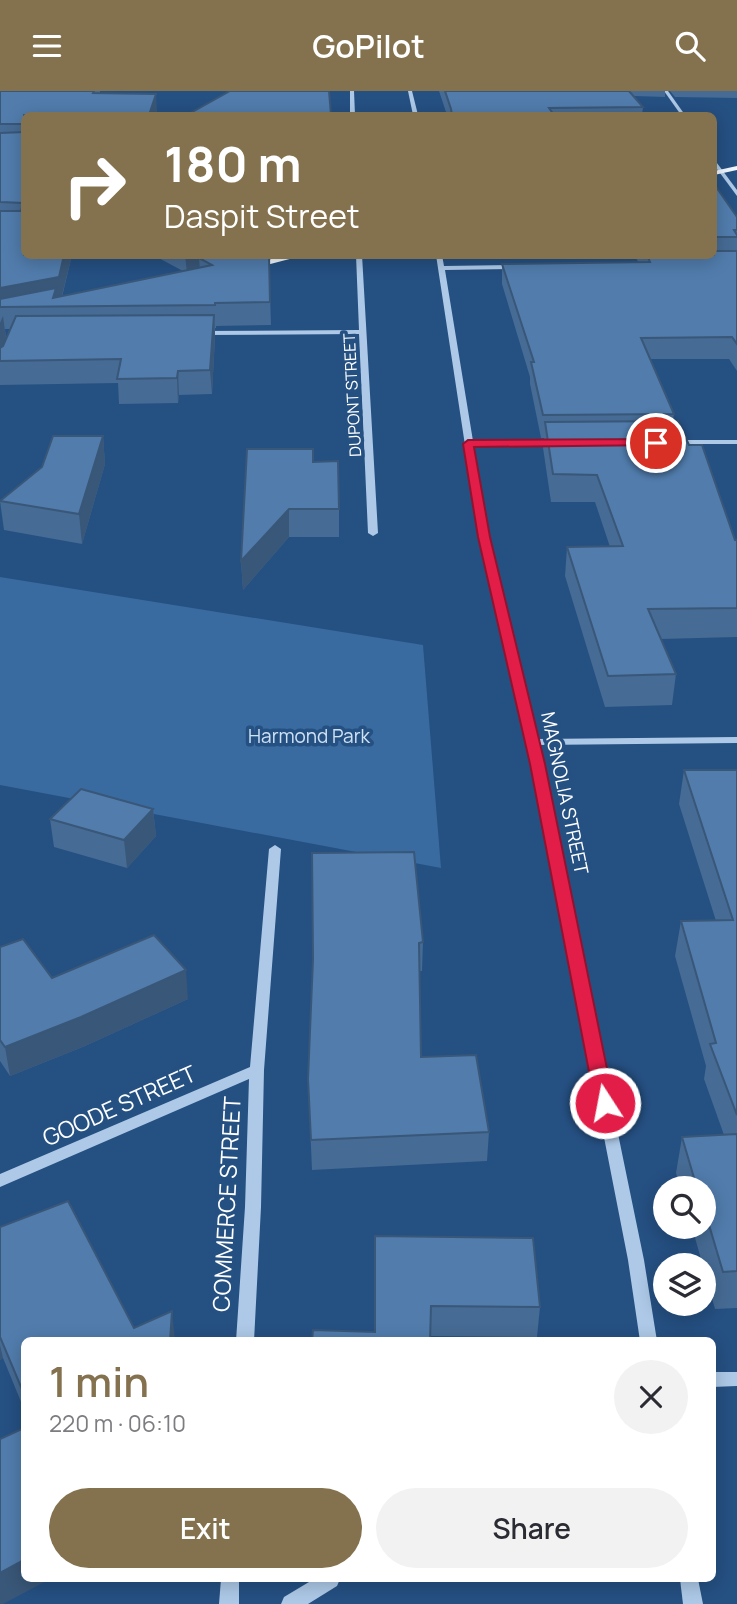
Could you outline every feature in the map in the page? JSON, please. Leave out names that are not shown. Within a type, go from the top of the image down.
[{"type":"main road","points":[[718,172],[737,168]]},
{"type":"main road","points":[[232,269],[281,259]]},
{"type":"street","points":[[352,91],[353,112]]},
{"type":"street","points":[[410,91],[415,112]]},
{"type":"street","points":[[666,91],[681,112]]},
{"type":"street","points":[[718,172],[737,194]]},
{"type":"street","name":"DUPONT STREET","points":[[359,259],[373,533]]},
{"type":"street","points":[[440,262],[521,267]]},
{"type":"street","name":"MAGNOLIA STREET","points":[[440,262],[484,537],[532,742],[636,1260],[648,1337]]},
{"type":"street","points":[[196,333],[363,332]]},
{"type":"street","points":[[656,443],[737,442]]},
{"type":"street","points":[[468,444],[576,443]]},
{"type":"street","points":[[532,742],[737,740]]},
{"type":"street","name":"COMMERCE STREET","points":[[245,1337],[257,1070],[275,849]]},
{"type":"street","name":"GOODE STREET","points":[[0,1181],[257,1070]]},
{"type":"street","points":[[716,1380],[737,1379]]},
{"type":"street","points":[[229,1604],[230,1582]]},
{"type":"street","points":[[292,1604],[325,1582]]},
{"type":"street","points":[[689,1582],[693,1604]]},
{"type":"green space","name":"Harmond Park","points":[[0,577],[423,645],[441,868],[0,785]]},
{"type":"building","points":[[0,91],[156,94],[150,112],[21,112],[21,124],[0,124]]},
{"type":"building","points":[[230,91],[329,91],[331,112],[192,112]]},
{"type":"building","points":[[445,91],[629,91],[643,107],[549,108],[552,112],[452,112]]},
{"type":"building","points":[[21,132],[21,203],[0,202],[0,133]]},
{"type":"building","points":[[717,188],[737,217],[737,230],[734,230],[737,237],[717,237]]},
{"type":"building","points":[[0,211],[21,211],[21,259],[63,259],[59,277],[0,288]]},
{"type":"building","points":[[717,251],[737,251],[737,344],[732,337],[641,338],[674,414],[543,415],[531,362],[534,362],[502,264],[650,262],[649,259],[717,259]]},
{"type":"building","points":[[201,259],[269,259],[270,302],[0,307],[0,299],[56,288],[53,298],[212,265]]},
{"type":"building","points":[[214,315],[210,370],[178,371],[177,378],[117,379],[121,359],[0,361],[0,348],[16,316]]},
{"type":"building","points":[[678,421],[689,445],[702,445],[737,540],[737,608],[648,609],[676,674],[608,676],[567,547],[623,546],[597,475],[553,474],[545,422]]},
{"type":"building","points":[[53,436],[103,436],[79,514],[0,501],[42,467]]},
{"type":"building","points":[[247,449],[313,449],[313,462],[338,461],[339,509],[289,509],[241,561]]},
{"type":"building","points":[[684,770],[737,770],[737,1115],[710,1044],[716,1043],[681,921],[733,920]]},
{"type":"building","points":[[81,789],[153,809],[124,840],[50,819]]},
{"type":"building","points":[[414,852],[423,942],[419,943],[421,1057],[476,1055],[489,1132],[311,1140],[308,1079],[313,959],[312,853]]},
{"type":"building","points":[[154,935],[186,970],[81,1017],[5,1047],[0,1040],[0,947],[23,939],[52,978]]},
{"type":"building","points":[[737,1134],[737,1271],[723,1272],[713,1239],[716,1239],[716,1176],[693,1176],[682,1137]]},
{"type":"building","points":[[68,1201],[134,1328],[172,1311],[170,1337],[21,1337],[21,1387],[0,1337],[0,1227]]},
{"type":"building","points":[[375,1236],[533,1238],[540,1307],[431,1306],[430,1337],[312,1337],[313,1330],[375,1332]]},
{"type":"building","points":[[21,1429],[21,1562],[0,1573],[0,1439]]},
{"type":"route","points":[[605,1103],[537,764],[484,537],[468,444],[656,443]]}]
